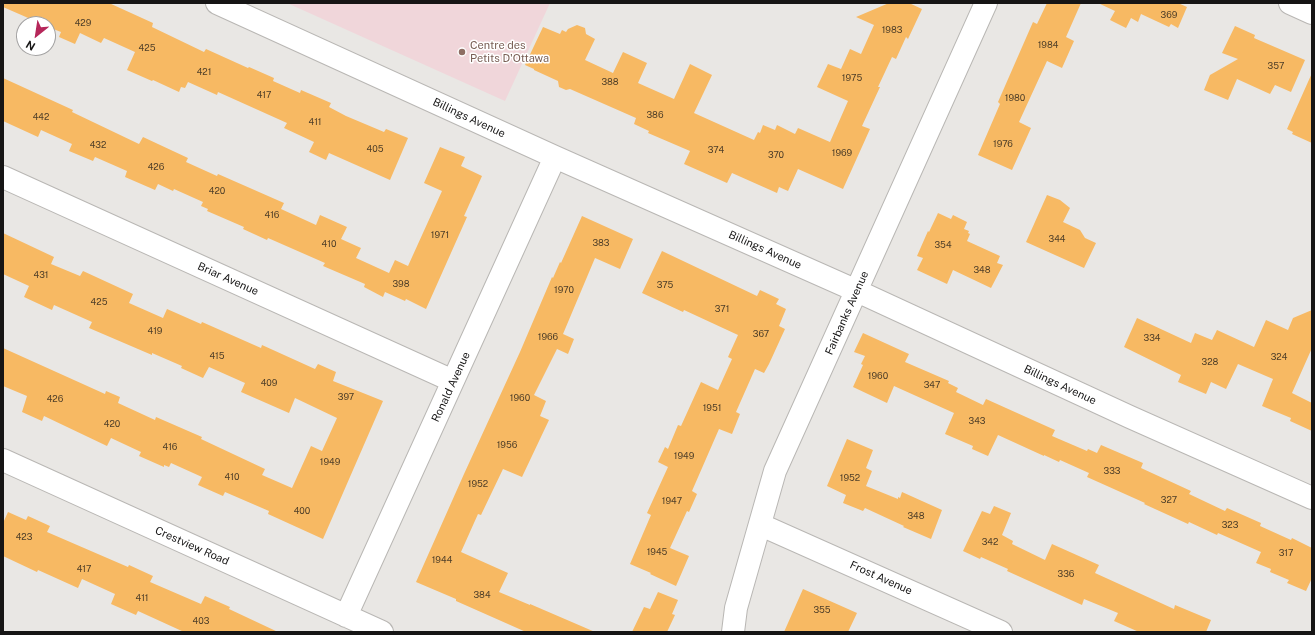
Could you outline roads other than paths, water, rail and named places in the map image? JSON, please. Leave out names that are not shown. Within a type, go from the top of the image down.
[{"type":"street","name":"Billings Avenue","points":[[217,3],[555,157],[858,291],[1130,417],[1312,498]]},
{"type":"street","name":"Fairbanks Avenue","points":[[733,632],[736,608],[761,525],[775,471],[858,291],[986,3]]},
{"type":"street","points":[[1290,3],[1312,13]]},
{"type":"street","name":"Ronald Avenue","points":[[346,616],[555,157]]},
{"type":"street","name":"Briar Avenue","points":[[3,177],[453,381]]},
{"type":"street","name":"Crestview Road","points":[[3,460],[382,632]]},
{"type":"street","name":"Frost Avenue","points":[[761,525],[1002,632]]},
{"type":"place","name":"Centre des Petits D'Ottawa","points":[[462,52]]}]
